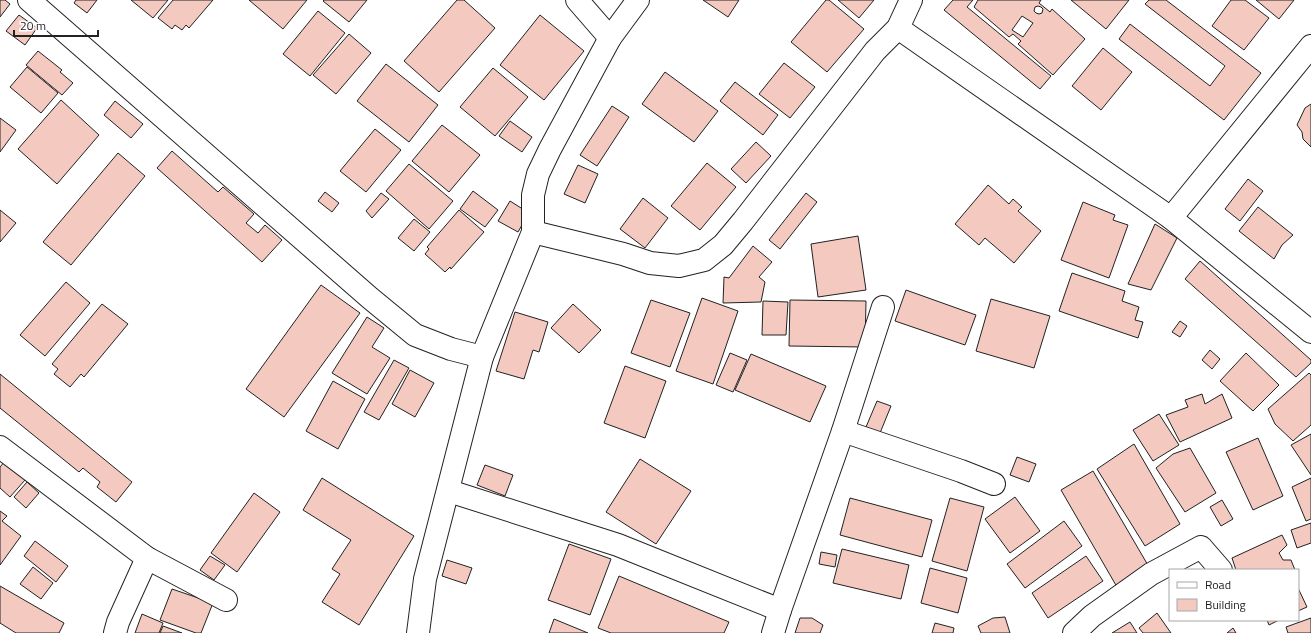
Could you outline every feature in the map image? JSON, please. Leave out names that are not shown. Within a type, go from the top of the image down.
[{"type":"street","points":[[29,0],[415,335],[451,349],[482,358]]},
{"type":"street","points":[[577,0],[610,38]]},
{"type":"street","points":[[418,633],[425,580],[482,358],[533,232],[533,195],[538,174],[553,142],[610,38],[638,0]]},
{"type":"street","points":[[533,232],[650,262],[678,266],[704,260],[723,244],[744,221],[875,51],[898,28],[911,0]]},
{"type":"street","points":[[898,28],[1171,218],[1311,332]]},
{"type":"street","points":[[1171,218],[1311,46]]},
{"type":"street","points":[[773,633],[843,431],[883,307]]},
{"type":"street","points":[[843,431],[961,471],[994,484]]},
{"type":"street","points":[[0,447],[147,558],[226,600]]},
{"type":"street","points":[[449,491],[618,545],[780,610]]},
{"type":"street","points":[[1074,633],[1092,616],[1151,574],[1201,547],[1220,569]]},
{"type":"street","points":[[115,633],[118,622],[147,558]]},
{"type":"building","points":[[0,0],[5,0],[10,4],[0,17]]},
{"type":"building","points":[[76,0],[97,0],[87,13],[74,3]]},
{"type":"building","points":[[131,0],[168,0],[153,18]]},
{"type":"building","points":[[173,0],[213,0],[189,28],[186,25],[182,30],[175,25],[172,29],[158,18]]},
{"type":"building","points":[[249,0],[307,0],[283,29]]},
{"type":"building","points":[[367,0],[349,22],[323,1]]},
{"type":"building","points":[[457,0],[464,0],[495,28],[439,92],[404,61]]},
{"type":"building","points":[[703,0],[739,0],[728,17]]},
{"type":"building","points":[[826,0],[829,0],[864,29],[827,72],[791,42]]},
{"type":"building","points":[[838,0],[874,0],[859,18]]},
{"type":"building","points":[[953,0],[973,0],[967,7],[1051,76],[1040,89],[944,10]]},
{"type":"building","points":[[978,0],[1041,0],[1039,3],[1050,12],[1052,9],[1085,39],[1053,75],[1018,44],[1021,41],[1013,34],[1009,37],[974,7]],"holes":[[[1038,6],[1043,9],[1042,13],[1039,14],[1034,11],[1035,7]],[[1022,16],[1033,23],[1023,37],[1012,30]]]},
{"type":"building","points":[[1071,0],[1129,0],[1106,29]]},
{"type":"building","points":[[1149,0],[1166,0],[1261,73],[1224,120],[1119,39],[1130,24],[1210,86],[1225,66],[1145,4]]},
{"type":"building","points":[[1231,0],[1245,0],[1269,18],[1244,50],[1212,26]]},
{"type":"building","points":[[1256,0],[1294,0],[1279,19]]},
{"type":"building","points":[[318,11],[345,33],[310,76],[283,54]]},
{"type":"building","points":[[19,15],[37,28],[25,45],[6,31]]},
{"type":"building","points":[[540,15],[584,51],[544,100],[500,65]]},
{"type":"building","points":[[349,34],[371,53],[336,94],[313,75]]},
{"type":"building","points":[[1103,48],[1132,72],[1101,110],[1072,86]]},
{"type":"building","points":[[38,51],[62,70],[60,72],[73,83],[62,95],[26,65]]},
{"type":"building","points":[[784,63],[815,87],[790,118],[759,94]]},
{"type":"building","points":[[386,64],[438,105],[409,142],[357,101]]},
{"type":"building","points":[[27,67],[58,93],[41,113],[10,87]]},
{"type":"building","points":[[493,68],[528,97],[495,136],[460,107]]},
{"type":"building","points":[[665,72],[718,111],[694,142],[642,104]]},
{"type":"building","points":[[735,82],[778,115],[763,135],[720,101]]},
{"type":"building","points":[[61,100],[99,135],[57,184],[18,149]]},
{"type":"building","points":[[115,101],[143,124],[131,138],[104,115]]},
{"type":"building","points":[[1311,104],[1311,147],[1303,139],[1302,132],[1297,125],[1305,108]]},
{"type":"building","points":[[612,106],[629,117],[597,166],[580,155]]},
{"type":"building","points":[[0,118],[16,130],[0,152]]},
{"type":"building","points":[[510,121],[532,137],[522,152],[499,136]]},
{"type":"building","points":[[442,125],[480,155],[449,192],[412,161]]},
{"type":"building","points":[[375,129],[401,150],[366,192],[340,171]]},
{"type":"building","points":[[756,142],[771,156],[746,183],[731,169]]},
{"type":"building","points":[[172,151],[218,192],[223,187],[254,214],[246,223],[258,233],[265,225],[282,240],[262,262],[157,168]]},
{"type":"building","points":[[118,153],[145,176],[71,265],[43,242]]},
{"type":"building","points":[[707,163],[736,187],[700,230],[671,206]]},
{"type":"building","points":[[409,164],[453,201],[429,229],[386,191]]},
{"type":"building","points":[[578,165],[598,174],[585,203],[564,194]]},
{"type":"building","points":[[1248,179],[1263,191],[1240,221],[1225,209]]},
{"type":"building","points":[[988,185],[1009,204],[1013,199],[1022,207],[1018,211],[1041,231],[1014,263],[985,238],[979,245],[955,224]]},
{"type":"building","points":[[473,191],[498,210],[485,227],[460,209]]},
{"type":"building","points":[[325,192],[339,203],[332,212],[318,201]]},
{"type":"building","points":[[381,193],[389,199],[372,218],[366,211]]},
{"type":"building","points":[[806,193],[817,202],[780,249],[769,240]]},
{"type":"building","points":[[643,198],[668,218],[645,248],[620,229]]},
{"type":"building","points":[[510,201],[529,213],[518,232],[498,221]]},
{"type":"building","points":[[1083,202],[1115,215],[1113,220],[1128,225],[1109,278],[1061,260]]},
{"type":"building","points":[[1258,207],[1293,235],[1282,245],[1274,259],[1239,231]]},
{"type":"building","points":[[0,210],[16,223],[0,242]]},
{"type":"building","points":[[459,210],[484,232],[451,269],[450,267],[445,272],[425,254],[429,249],[427,247]]},
{"type":"building","points":[[414,219],[430,232],[414,251],[398,238]]},
{"type":"building","points":[[1155,224],[1177,238],[1151,290],[1128,284]]},
{"type":"building","points":[[858,236],[866,290],[818,297],[811,244]]},
{"type":"building","points":[[753,246],[772,262],[759,277],[765,282],[761,302],[723,303],[724,277],[729,278]]},
{"type":"building","points":[[1200,261],[1311,360],[1311,363],[1296,377],[1185,279]]},
{"type":"building","points":[[1072,273],[1125,291],[1122,301],[1139,307],[1135,320],[1143,322],[1138,338],[1059,311]]},
{"type":"building","points":[[66,282],[90,303],[45,356],[20,335]]},
{"type":"building","points":[[321,285],[360,313],[284,417],[246,389]]},
{"type":"building","points":[[906,290],[976,315],[965,345],[895,321]]},
{"type":"building","points":[[702,298],[738,311],[713,384],[676,371]]},
{"type":"building","points":[[991,299],[1050,316],[1034,368],[976,351]]},
{"type":"building","points":[[651,300],[690,313],[670,367],[631,353]]},
{"type":"building","points":[[790,300],[866,301],[865,347],[789,346]]},
{"type":"building","points":[[763,301],[788,302],[786,335],[762,335]]},
{"type":"building","points":[[102,304],[128,324],[84,377],[81,374],[70,387],[54,374],[58,369],[52,364]]},
{"type":"building","points":[[573,304],[601,330],[579,353],[551,328]]},
{"type":"building","points":[[515,312],[548,322],[539,352],[533,350],[524,379],[496,371]]},
{"type":"building","points":[[367,317],[384,328],[372,347],[390,358],[367,394],[332,373]]},
{"type":"building","points":[[1180,321],[1187,326],[1180,337],[1172,332]]},
{"type":"building","points":[[1210,350],[1220,359],[1212,369],[1202,360]]},
{"type":"building","points":[[730,353],[747,360],[733,392],[716,385]]},
{"type":"building","points":[[1246,353],[1279,385],[1253,411],[1220,381]]},
{"type":"building","points":[[751,354],[826,386],[810,422],[735,390]]},
{"type":"building","points":[[394,360],[409,368],[379,420],[364,412]]},
{"type":"building","points":[[625,366],[666,381],[645,438],[604,423]]},
{"type":"building","points":[[410,370],[434,383],[415,417],[392,404]]},
{"type":"building","points":[[1309,373],[1311,375],[1311,425],[1293,441],[1275,424],[1268,409]]},
{"type":"building","points":[[0,374],[132,482],[116,502],[97,487],[100,482],[83,468],[79,472],[0,408]]},
{"type":"building","points":[[333,381],[365,399],[338,449],[306,431]]},
{"type":"building","points":[[1202,394],[1205,404],[1222,394],[1232,418],[1180,442],[1166,415],[1188,407],[1185,400]]},
{"type":"building","points":[[877,401],[891,406],[880,433],[866,427]]},
{"type":"building","points":[[1159,414],[1179,445],[1153,461],[1133,430]]},
{"type":"building","points":[[1311,434],[1311,475],[1291,445]]},
{"type":"building","points":[[1258,438],[1283,496],[1253,510],[1226,452]]},
{"type":"building","points":[[1134,444],[1180,524],[1145,546],[1097,469]]},
{"type":"building","points":[[1190,448],[1216,493],[1185,512],[1156,468],[1173,454]]},
{"type":"building","points":[[1017,457],[1036,464],[1029,482],[1010,475]]},
{"type":"building","points":[[640,459],[691,491],[656,544],[606,512]]},
{"type":"building","points":[[5,461],[25,480],[10,497],[0,488],[0,467]]},
{"type":"building","points":[[485,465],[513,475],[505,496],[477,485]]},
{"type":"building","points":[[1093,471],[1149,567],[1117,587],[1061,490]]},
{"type":"building","points":[[322,478],[414,536],[359,625],[322,602],[340,574],[332,569],[351,540],[303,510]]},
{"type":"building","points":[[1311,478],[1311,519],[1306,521],[1292,487]]},
{"type":"building","points":[[27,482],[39,493],[26,508],[14,497]]},
{"type":"building","points":[[254,493],[280,512],[237,572],[211,553]]},
{"type":"building","points":[[1015,497],[1040,531],[1010,553],[985,519]]},
{"type":"building","points":[[850,498],[932,520],[922,557],[840,535]]},
{"type":"building","points":[[950,498],[984,507],[967,571],[932,561]]},
{"type":"building","points":[[1222,500],[1233,519],[1221,526],[1210,507]]},
{"type":"building","points":[[0,511],[7,516],[2,521],[21,536],[0,565]]},
{"type":"building","points":[[1064,521],[1082,546],[1025,588],[1007,564]]},
{"type":"building","points":[[1311,523],[1311,543],[1297,548],[1291,530]]},
{"type":"building","points":[[1282,535],[1287,545],[1279,553],[1283,560],[1291,560],[1295,569],[1236,569],[1232,558]]},
{"type":"building","points":[[35,541],[68,566],[56,582],[24,556]]},
{"type":"building","points":[[569,544],[611,559],[590,615],[548,600]]},
{"type":"building","points":[[842,549],[909,565],[901,599],[833,583]]},
{"type":"building","points":[[821,552],[837,555],[835,567],[819,564]]},
{"type":"building","points":[[210,556],[225,565],[214,580],[200,570]]},
{"type":"building","points":[[1086,556],[1103,581],[1048,618],[1032,593]]},
{"type":"building","points":[[447,560],[472,568],[466,584],[442,576]]},
{"type":"building","points":[[33,567],[53,583],[41,599],[20,584]]},
{"type":"building","points":[[930,568],[967,578],[958,613],[921,603]]},
{"type":"building","points":[[619,576],[729,622],[724,633],[611,633],[598,628]]},
{"type":"building","points":[[0,586],[64,623],[59,633],[16,633],[0,623]]},
{"type":"building","points":[[172,589],[213,603],[201,633],[196,633],[160,620]]},
{"type":"building","points":[[1299,590],[1307,607],[1299,611]]},
{"type":"building","points":[[1157,613],[1171,633],[1143,633],[1139,628]]},
{"type":"building","points":[[142,614],[163,623],[159,633],[135,633]]},
{"type":"building","points":[[1005,617],[1010,633],[981,633],[978,626],[993,618]]},
{"type":"building","points":[[800,618],[812,618],[823,625],[820,633],[795,633]]},
{"type":"building","points":[[1311,618],[1311,633],[1288,633],[1286,627]]},
{"type":"building","points":[[554,619],[588,633],[549,633]]},
{"type":"building","points":[[1267,621],[1277,621],[1269,625]]},
{"type":"building","points":[[1130,622],[1137,633],[1112,633]]},
{"type":"building","points":[[935,623],[954,628],[953,633],[932,633]]},
{"type":"building","points":[[163,626],[182,633],[160,633]]},
{"type":"building","points":[[1233,628],[1236,633],[1227,633]]}]
